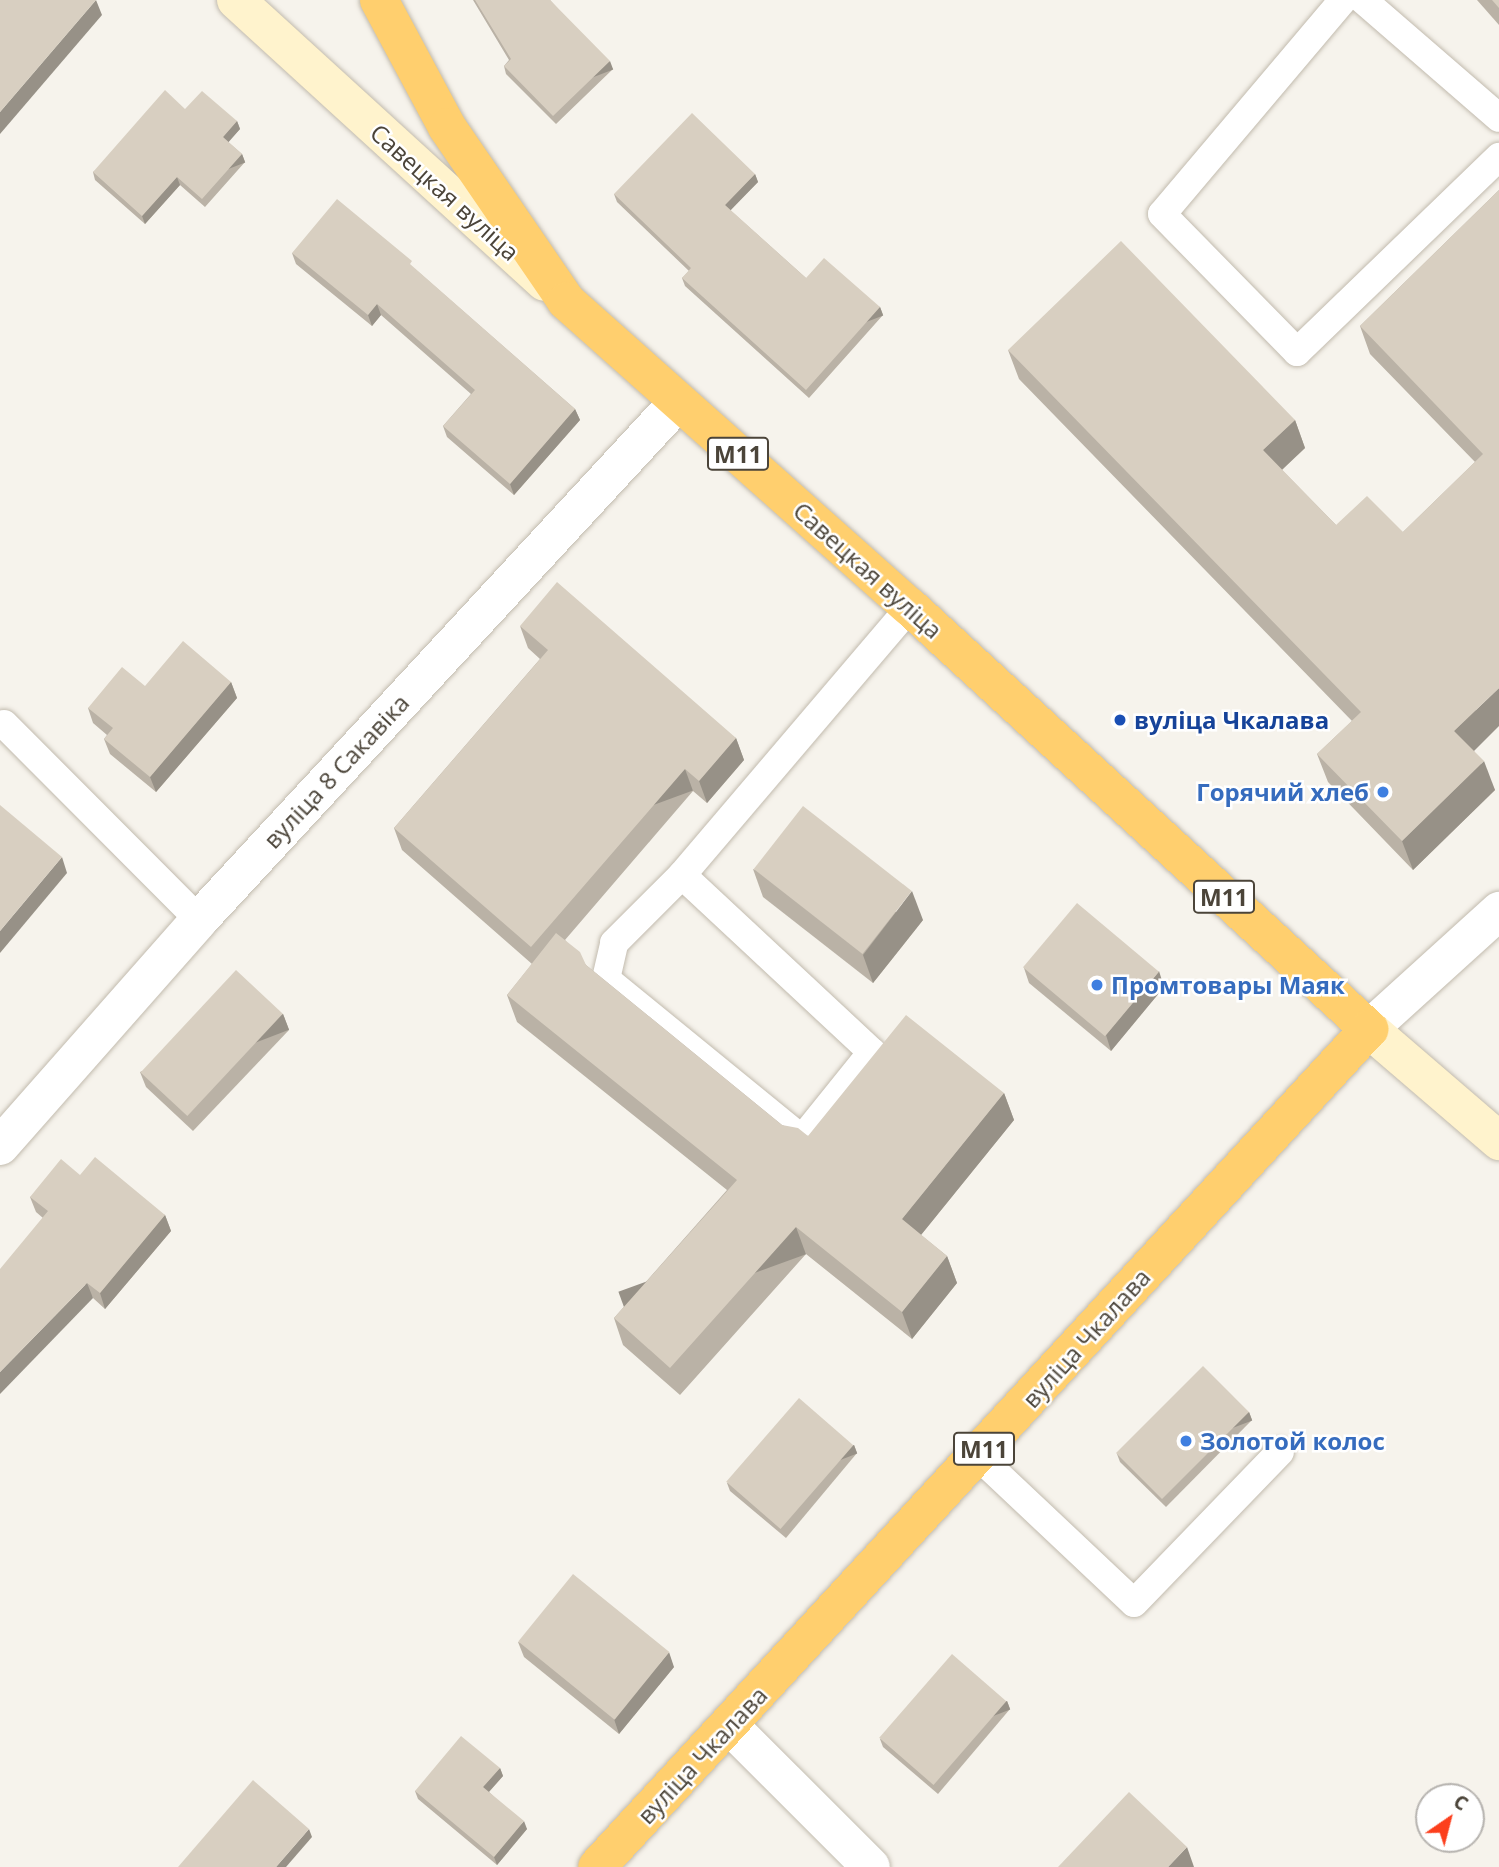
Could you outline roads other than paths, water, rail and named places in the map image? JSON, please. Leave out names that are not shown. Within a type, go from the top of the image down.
[{"type":"highway","name":"М11","points":[[379,0],[447,127],[566,301]]},
{"type":"highway","name":"Савецкая вуліца","points":[[566,301],[910,607],[1369,1029]]},
{"type":"highway","name":"вуліца Чкалава","points":[[597,1867],[730,1726],[1369,1029]]},
{"type":"main road","name":"Савецкая вуліца","points":[[236,0],[566,301]]},
{"type":"main road","name":"Савецкая вуліца","points":[[1369,1029],[1499,1141]]},
{"type":"street","name":"вуліца 8 Сакавіка","points":[[0,1146],[199,920],[678,402]]},
{"type":"street","name":"вуліца Чкалава","points":[[1369,1029],[1499,911]]},
{"type":"street","points":[[730,1726],[871,1867]]},
{"type":"lane","points":[[1343,0],[1162,214],[1297,352],[1499,157]]},
{"type":"lane","points":[[1363,0],[1499,118]]},
{"type":"lane","points":[[682,875],[872,1052],[802,1139],[606,979],[614,943],[682,875],[910,607]]},
{"type":"lane","points":[[4,724],[199,920]]},
{"type":"lane","points":[[978,1456],[1134,1603],[1280,1452]]},
{"type":"place","name":"вуліца Чкалава","points":[[1120,720]]},
{"type":"place","name":"Горячий хлеб","points":[[1383,792]]},
{"type":"place","name":"Промтовары Маяк","points":[[1097,985]]},
{"type":"place","name":"Золотой колос","points":[[1186,1441]]}]
